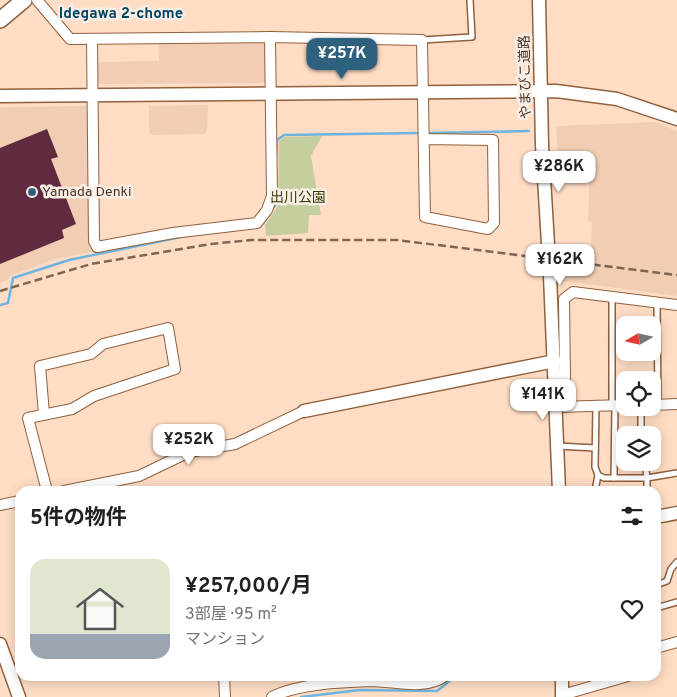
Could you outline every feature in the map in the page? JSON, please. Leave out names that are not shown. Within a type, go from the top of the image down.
[{"type":"main road","points":[[0,20],[24,0]]},
{"type":"street","points":[[37,0],[70,39],[270,37],[422,40],[425,217],[488,229],[494,223],[494,140],[424,139]]},
{"type":"street","name":"やまびこ道路","points":[[539,0],[548,244]]},
{"type":"street","points":[[92,39],[94,241],[97,247],[173,233],[257,223],[268,210],[272,196],[270,37]]},
{"type":"street","points":[[0,96],[578,93],[610,97],[677,119]]},
{"type":"street","points":[[550,276],[555,361],[558,486]]},
{"type":"street","points":[[556,407],[565,378],[564,299],[572,292],[677,304]]},
{"type":"street","points":[[44,414],[40,366],[91,354],[103,344],[168,328],[175,368],[94,396],[72,408],[28,418],[46,486]]},
{"type":"street","points":[[103,486],[139,476],[189,452],[235,444],[304,411],[555,361]]},
{"type":"street","points":[[661,404],[677,404]]},
{"type":"street","points":[[556,407],[616,405]]},
{"type":"street","points":[[0,504],[15,502]]},
{"type":"street","points":[[661,516],[677,513]]},
{"type":"street","points":[[661,647],[677,642]]},
{"type":"street","points":[[0,644],[19,697]]},
{"type":"street","points":[[224,681],[225,697]]},
{"type":"street","points":[[272,697],[290,690],[368,681]]},
{"type":"street","points":[[403,681],[422,685],[436,681]]},
{"type":"street","points":[[562,681],[562,696],[612,681]]},
{"type":"lane","points":[[422,40],[472,37],[470,0]]},
{"type":"lane","points":[[612,297],[616,383]]},
{"type":"lane","points":[[656,371],[657,302]]},
{"type":"lane","points":[[596,406],[595,448],[598,475],[596,486]]},
{"type":"lane","points":[[614,478],[617,416]]},
{"type":"lane","points":[[558,446],[595,448]]},
{"type":"lane","points":[[646,471],[647,486]]},
{"type":"lane","points":[[598,475],[604,478],[647,478],[677,473]]},
{"type":"lane","points":[[661,583],[667,581],[671,569],[677,562]]},
{"type":"lane","points":[[661,607],[677,602]]},
{"type":"shaded area","points":[[261,41],[265,45],[266,79],[263,83],[101,84],[97,81],[97,62],[159,61],[159,42]]},
{"type":"shaded area","points":[[208,105],[207,132],[205,134],[153,135],[149,132],[149,106]]},
{"type":"shaded area","points":[[86,106],[90,109],[92,252],[55,259],[10,276],[9,279],[0,283],[0,107]]},
{"type":"shaded area","points":[[654,122],[677,131],[677,296],[563,281],[559,276],[559,245],[591,252],[592,222],[588,221],[590,164],[558,160],[556,126]]},
{"type":"green space","name":"出川公園","points":[[322,136],[311,156],[321,215],[309,215],[308,233],[266,236],[265,225],[278,206],[279,141],[284,137]]},
{"type":"building","name":"Yamada Denki","points":[[47,129],[58,157],[51,159],[76,224],[62,230],[64,238],[0,264],[0,148]]},
{"type":"waterway","points":[[430,133],[529,131]]},
{"type":"waterway","points":[[276,157],[277,140],[284,135],[419,133]]},
{"type":"waterway","points":[[263,223],[276,204],[276,197]]},
{"type":"waterway","points":[[0,305],[8,303],[13,278],[69,260],[186,236]]},
{"type":"waterway","points":[[301,697],[360,690],[437,691],[450,681]]},
{"type":"tunnel","points":[[548,244],[550,276]]},
{"type":"railway","points":[[0,291],[91,264],[211,244],[251,240],[397,240],[677,275]]},
{"type":"place","name":"Yamada Denki","points":[[32,192]]},
{"type":"district","name":"Idegawa 2-chome","points":[[121,14]]}]
